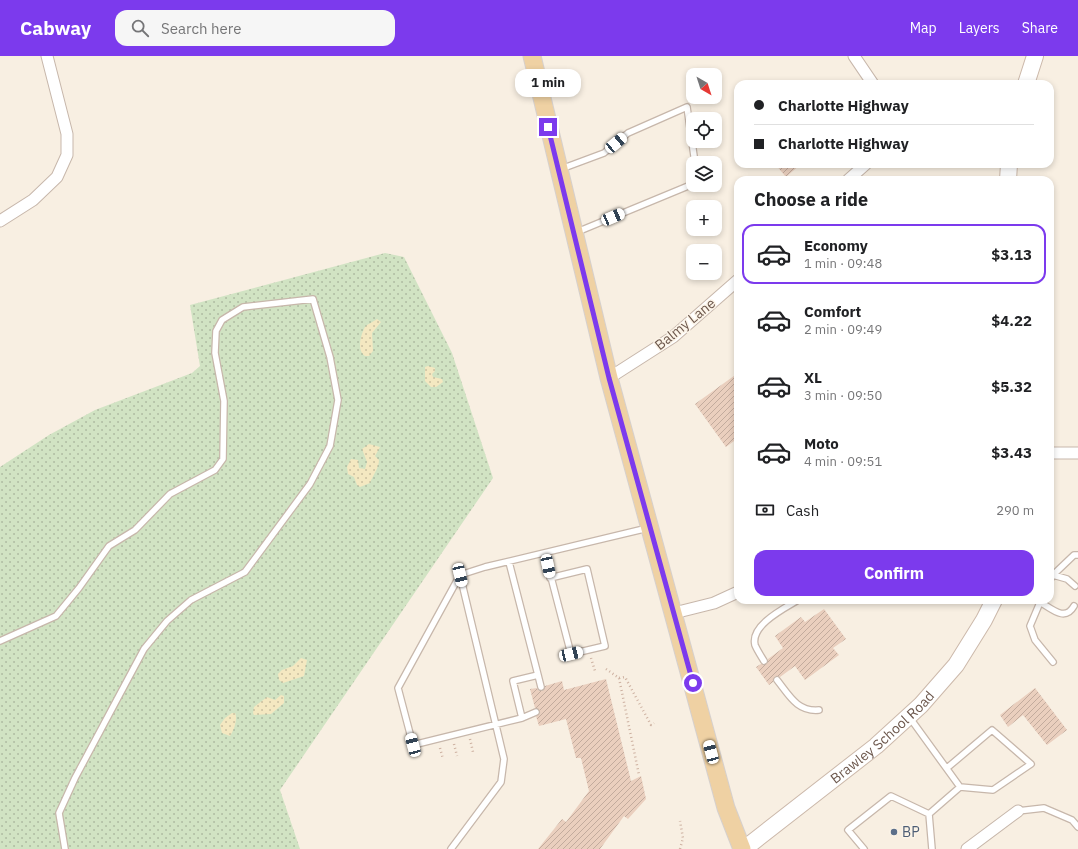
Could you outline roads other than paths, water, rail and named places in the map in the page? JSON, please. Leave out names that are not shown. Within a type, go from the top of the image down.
[{"type":"main road","points":[[532,56],[558,170],[609,378],[726,808],[743,849]]},
{"type":"main road","points":[[1027,80],[1035,56]]},
{"type":"main road","name":"Brawley School Road","points":[[743,849],[876,746],[921,705],[956,665],[984,620],[992,604]]},
{"type":"street","points":[[0,221],[33,200],[57,177],[67,155],[67,134],[47,56]]},
{"type":"street","points":[[854,56],[870,80]]},
{"type":"street","points":[[852,176],[862,168]]},
{"type":"street","name":"Balmy Lane","points":[[609,378],[673,337],[734,284]]},
{"type":"street","points":[[1054,453],[1078,453]]},
{"type":"street","points":[[674,613],[714,603],[734,594]]},
{"type":"street","points":[[969,848],[1018,811]]},
{"type":"lane","points":[[558,170],[604,153],[628,133],[687,107],[694,156]]},
{"type":"lane","points":[[574,234],[686,187]]},
{"type":"lane","points":[[0,641],[56,616],[80,588],[109,546],[135,530],[170,494],[215,470],[223,459],[224,401],[215,353],[216,331],[222,320],[243,307],[314,299],[330,357],[338,400],[330,446],[310,484],[245,572],[191,600],[167,621],[144,649],[75,778],[59,813],[65,849]]},
{"type":"lane","points":[[536,712],[522,718],[413,745],[398,688],[460,575],[650,528]]},
{"type":"lane","points":[[545,554],[550,578],[571,654],[605,646],[587,569],[550,578]]},
{"type":"lane","points":[[1054,575],[1074,555],[1078,555]]},
{"type":"lane","points":[[510,562],[541,687]]},
{"type":"lane","points":[[451,849],[501,782],[504,759],[460,575]]},
{"type":"lane","points":[[1054,578],[1067,579],[1075,586]]},
{"type":"lane","points":[[764,661],[755,644],[757,631],[765,621],[792,604]]},
{"type":"lane","points":[[1039,604],[1030,626],[1035,640],[1053,662]]},
{"type":"lane","points":[[1045,604],[1060,613],[1067,614],[1071,612],[1074,606]]},
{"type":"lane","points":[[522,718],[513,681],[538,675]]},
{"type":"lane","points":[[777,680],[795,702],[809,710],[819,710]]},
{"type":"lane","points":[[908,716],[960,787]]},
{"type":"lane","points":[[929,814],[960,787],[993,790],[1031,764],[992,730],[947,768]]},
{"type":"lane","points":[[864,849],[848,830],[892,796],[929,814]]},
{"type":"lane","points":[[1018,811],[1044,808],[1072,820],[1078,826]]},
{"type":"lane","points":[[929,814],[932,849]]},
{"type":"place","name":"BP","points":[[894,832]]}]
